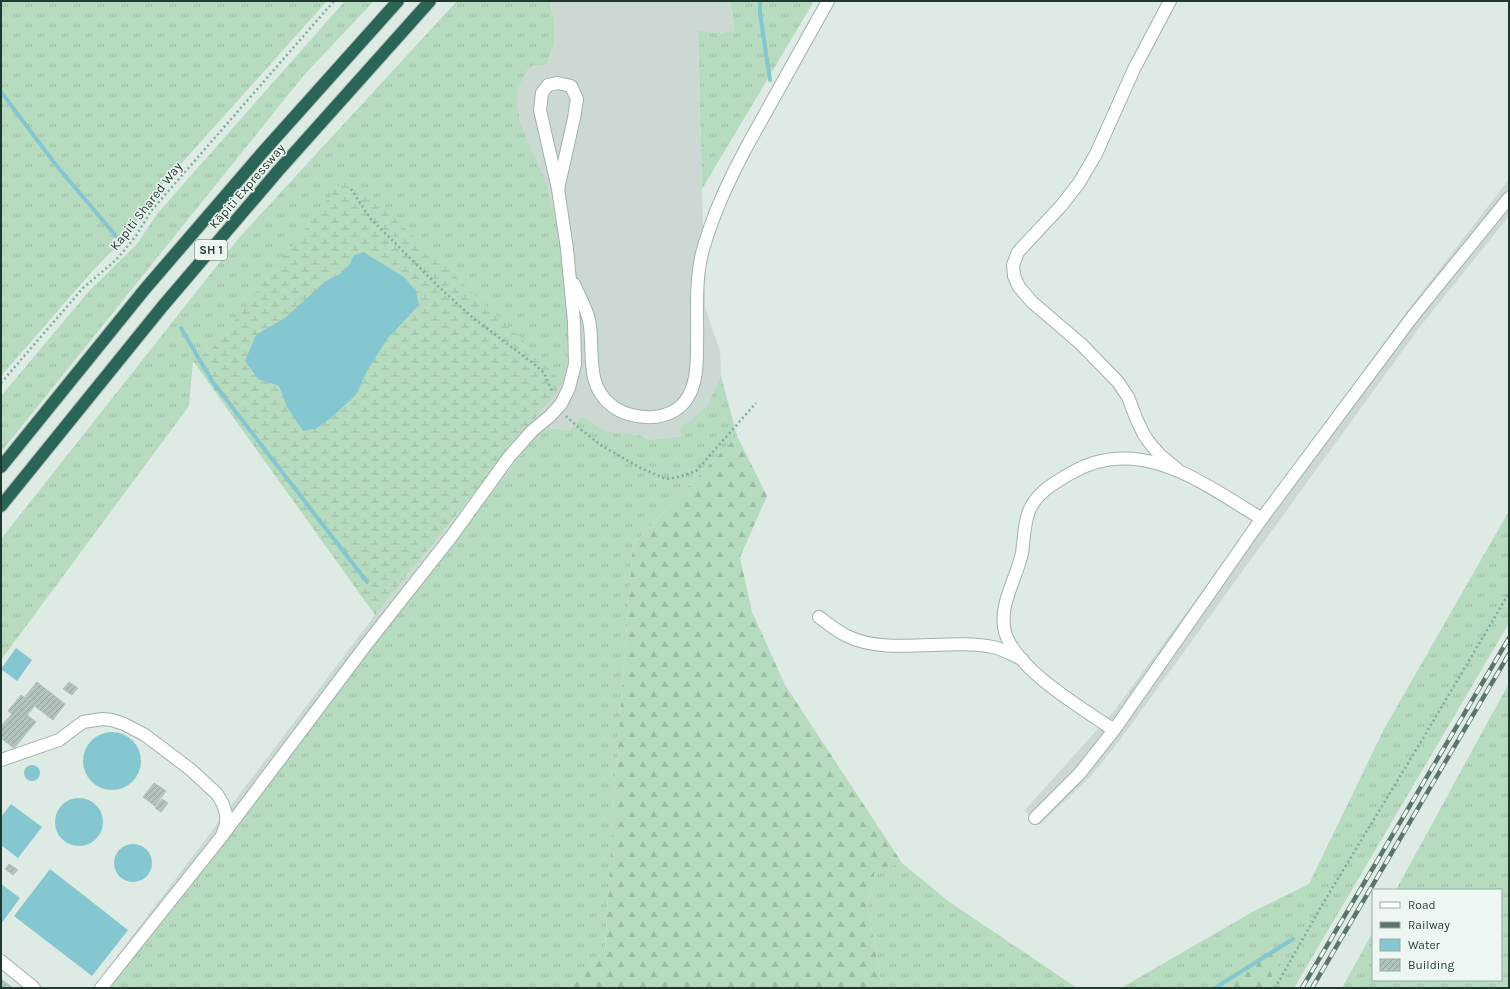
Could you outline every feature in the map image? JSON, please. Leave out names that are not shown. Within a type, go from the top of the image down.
[{"type":"highway","name":"Kāpiti Expressway","points":[[1,467],[145,289],[262,153],[398,1]]},
{"type":"highway","name":"Kāpiti Expressway","points":[[1,506],[177,289],[278,171],[430,1]]},
{"type":"lane","points":[[569,272],[589,320],[592,368],[595,383],[609,404],[626,414],[646,417],[666,414],[681,405],[688,398],[695,378],[701,258],[714,217],[727,183],[742,154],[828,1]]},
{"type":"lane","points":[[1170,1],[1134,68],[1099,148],[1079,184],[1061,206],[1018,252],[1013,265],[1014,276],[1019,287],[1032,302],[1087,349],[1118,382],[1128,398],[1144,435],[1161,456],[1178,469],[1262,519]]},
{"type":"lane","points":[[102,988],[222,836],[369,641],[451,537],[509,457],[532,431],[550,416],[561,404],[569,388],[575,364],[574,322],[558,189],[540,110],[542,92],[548,85],[558,83],[571,86],[577,99],[558,189]]},
{"type":"lane","points":[[1035,818],[1080,773],[1114,730],[1262,519],[1414,316],[1509,198]]},
{"type":"lane","points":[[1114,730],[1047,683],[1022,658],[1005,632],[1005,604],[1019,567],[1028,512],[1038,497],[1050,485],[1074,471],[1094,463],[1114,458],[1130,458],[1157,462],[1178,469]]},
{"type":"lane","points":[[819,617],[848,637],[870,644],[975,645],[995,648],[1022,658]]},
{"type":"lane","points":[[1,760],[59,740],[83,722],[102,719],[112,720],[124,724],[141,732],[190,769],[217,794],[223,804],[226,814],[226,824],[222,836]]},
{"type":"lane","points":[[1,961],[34,988]]},
{"type":"path","name":"Kapiti Shared Way","points":[[1,383],[83,288],[116,260],[136,236],[151,211],[334,1]]},
{"type":"path","points":[[351,190],[370,218],[439,287],[473,318],[534,364],[544,374],[553,392],[558,407],[579,428],[602,446],[641,468],[666,479],[679,478],[696,470],[756,403]]},
{"type":"path","points":[[1275,988],[1322,905],[1509,593]]},
{"type":"shaded area","points":[[550,1],[730,1],[735,31],[717,33],[698,30],[705,307],[720,351],[721,376],[707,406],[681,426],[681,436],[651,440],[638,435],[604,431],[582,416],[570,430],[547,428],[109,988],[93,988],[375,615],[526,430],[568,363],[567,299],[547,185],[521,124],[517,105],[517,91],[525,74],[530,67],[544,65],[548,62],[554,44]]},
{"type":"shaded area","points":[[1509,179],[1509,216],[1419,328],[1120,740],[1090,777],[1039,825],[1024,811],[1114,711],[1403,317]]},
{"type":"green space","points":[[1,1],[327,1],[145,204],[132,231],[96,267],[1,376]]},
{"type":"green space","points":[[345,1],[374,1],[304,75],[1,452],[1,396],[90,290],[137,244],[157,214]]},
{"type":"green space","points":[[457,1],[550,1],[554,23],[554,44],[548,62],[544,65],[530,67],[525,74],[517,91],[517,105],[521,124],[547,185],[560,237],[567,299],[568,363],[562,385],[547,363],[217,344],[193,361],[189,406],[1,660],[1,539],[238,239]]},
{"type":"green space","points":[[730,1],[814,1],[702,189],[698,30],[717,33],[735,31]]},
{"type":"green space","points":[[342,181],[356,182],[547,363],[562,385],[375,615],[193,361],[217,344]]},
{"type":"green space","points":[[721,376],[737,436],[633,544],[614,797],[605,949],[570,988],[109,988],[536,436],[547,428],[570,430],[582,416],[604,431],[638,435],[651,440],[681,436],[681,426],[707,406]]},
{"type":"green space","points":[[737,436],[767,496],[740,557],[752,612],[785,685],[902,863],[875,870],[868,906],[882,988],[570,988],[605,949],[614,797],[633,544]]},
{"type":"green space","points":[[1509,511],[1509,623],[1294,988],[1266,988],[1292,940],[1215,988],[1121,988],[1254,911],[1309,884],[1384,729]]},
{"type":"green space","points":[[1509,683],[1509,988],[1342,988],[1372,934],[1372,981],[1502,981],[1502,889],[1397,889]]},
{"type":"green space","points":[[902,863],[948,901],[1077,988],[882,988],[868,906],[875,870]]},
{"type":"green space","points":[[1293,939],[1266,988],[1215,988]]},
{"type":"water","points":[[363,252],[404,277],[416,291],[419,305],[388,338],[368,369],[356,395],[331,418],[315,429],[303,431],[287,407],[279,386],[258,379],[245,361],[256,335],[286,317],[326,281],[340,274],[349,265],[354,255]]},
{"type":"water","points":[[16,648],[32,660],[17,681],[1,669]]},
{"type":"water","points":[[106,732],[118,732],[133,740],[141,755],[141,767],[133,782],[118,790],[106,790],[91,782],[83,767],[83,755],[91,740]]},
{"type":"water","points":[[29,765],[35,765],[40,770],[38,779],[35,781],[29,781],[24,776],[24,770]]},
{"type":"water","points":[[79,798],[88,800],[96,805],[101,813],[103,822],[101,831],[96,839],[88,844],[79,846],[70,844],[62,839],[57,831],[55,822],[57,813],[62,805],[70,800]]},
{"type":"water","points":[[11,804],[42,827],[18,858],[1,845],[1,817]]},
{"type":"water","points":[[129,844],[137,844],[147,849],[151,856],[151,870],[147,877],[137,882],[129,882],[119,877],[117,874],[114,867],[114,859],[119,849],[122,847]]},
{"type":"water","points":[[50,869],[128,930],[92,976],[14,916]]},
{"type":"water","points":[[1,884],[20,898],[1,924]]},
{"type":"building","points":[[37,682],[65,704],[53,720],[24,698]]},
{"type":"building","points":[[69,682],[78,688],[72,695],[63,689]]},
{"type":"building","points":[[21,695],[35,706],[27,715],[36,722],[14,748],[1,738],[1,726],[12,714],[8,711]]},
{"type":"building","points":[[154,783],[166,791],[155,806],[143,797]]},
{"type":"building","points":[[162,799],[168,803],[161,812],[155,808]]},
{"type":"building","points":[[9,864],[18,870],[13,875],[5,869]]},
{"type":"building","points":[[1,979],[13,988],[1,988]]},
{"type":"waterway","points":[[760,1],[760,13],[770,80]]},
{"type":"waterway","points":[[1,92],[56,165],[116,236]]},
{"type":"waterway","points":[[181,328],[212,381],[367,582]]},
{"type":"waterway","points":[[1215,988],[1293,939]]},
{"type":"railway","points":[[1302,988],[1509,638]]},
{"type":"railway","points":[[1312,988],[1509,654]]}]
